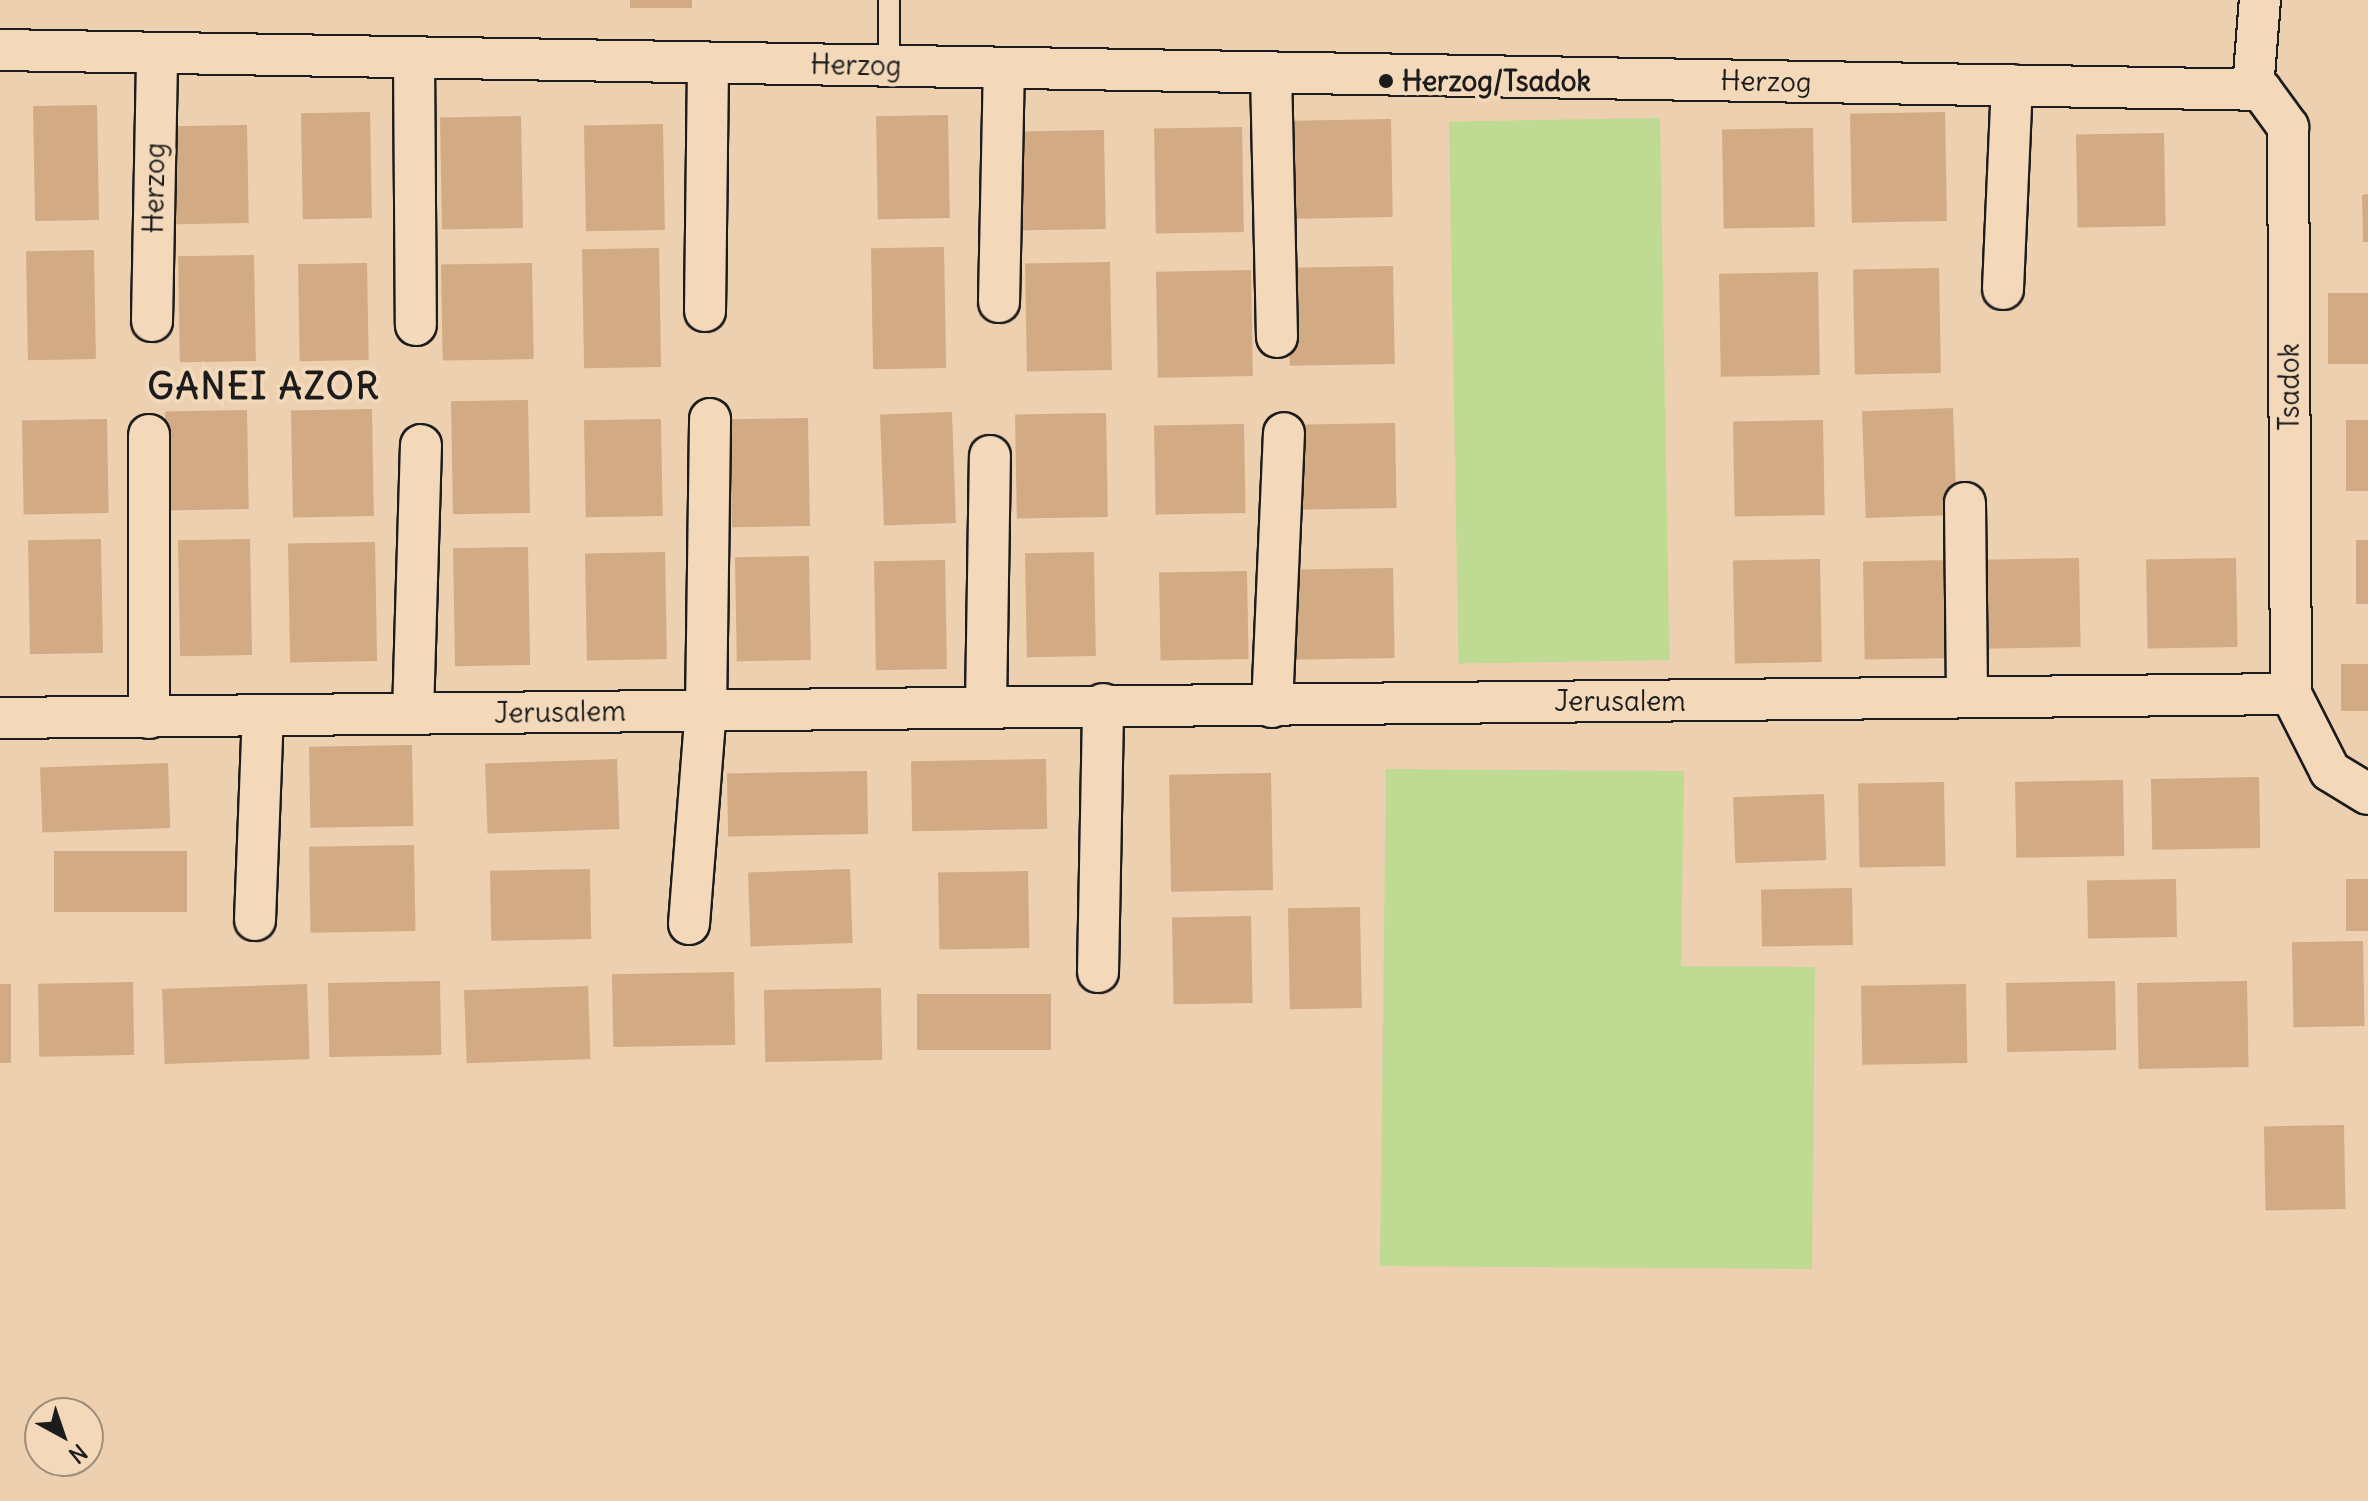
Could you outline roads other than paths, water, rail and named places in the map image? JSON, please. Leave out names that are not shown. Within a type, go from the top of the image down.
[{"type":"street","points":[[2257,89],[2260,0]]},
{"type":"street","name":"Herzog","points":[[0,50],[2257,89]]},
{"type":"street","name":"Herzog","points":[[152,321],[157,54]]},
{"type":"street","points":[[414,58],[416,325]]},
{"type":"street","points":[[705,311],[708,63]]},
{"type":"street","points":[[999,302],[1004,68]]},
{"type":"street","points":[[1271,72],[1277,337]]},
{"type":"street","points":[[2003,289],[2012,85]]},
{"type":"street","name":"Tsadok","points":[[2257,89],[2288,127],[2291,694]]},
{"type":"street","points":[[689,924],[706,710],[710,419]]},
{"type":"street","points":[[1272,707],[1284,433]]},
{"type":"street","points":[[149,435],[149,718]]},
{"type":"street","points":[[413,714],[421,445]]},
{"type":"street","points":[[986,706],[990,456]]},
{"type":"street","points":[[1965,503],[1967,694]]},
{"type":"street","name":"Jerusalem","points":[[0,718],[1103,704],[1272,707],[1967,694],[2291,694]]},
{"type":"street","points":[[2291,694],[2330,771],[2368,794]]},
{"type":"street","points":[[1098,972],[1103,704]]},
{"type":"street","points":[[255,920],[263,716]]},
{"type":"lane","points":[[889,0],[889,66]]},
{"type":"place","name":"Herzog/Tsadok","points":[[1386,81]]},
{"type":"district","name":"GANEI AZOR","points":[[264,387]]}]
